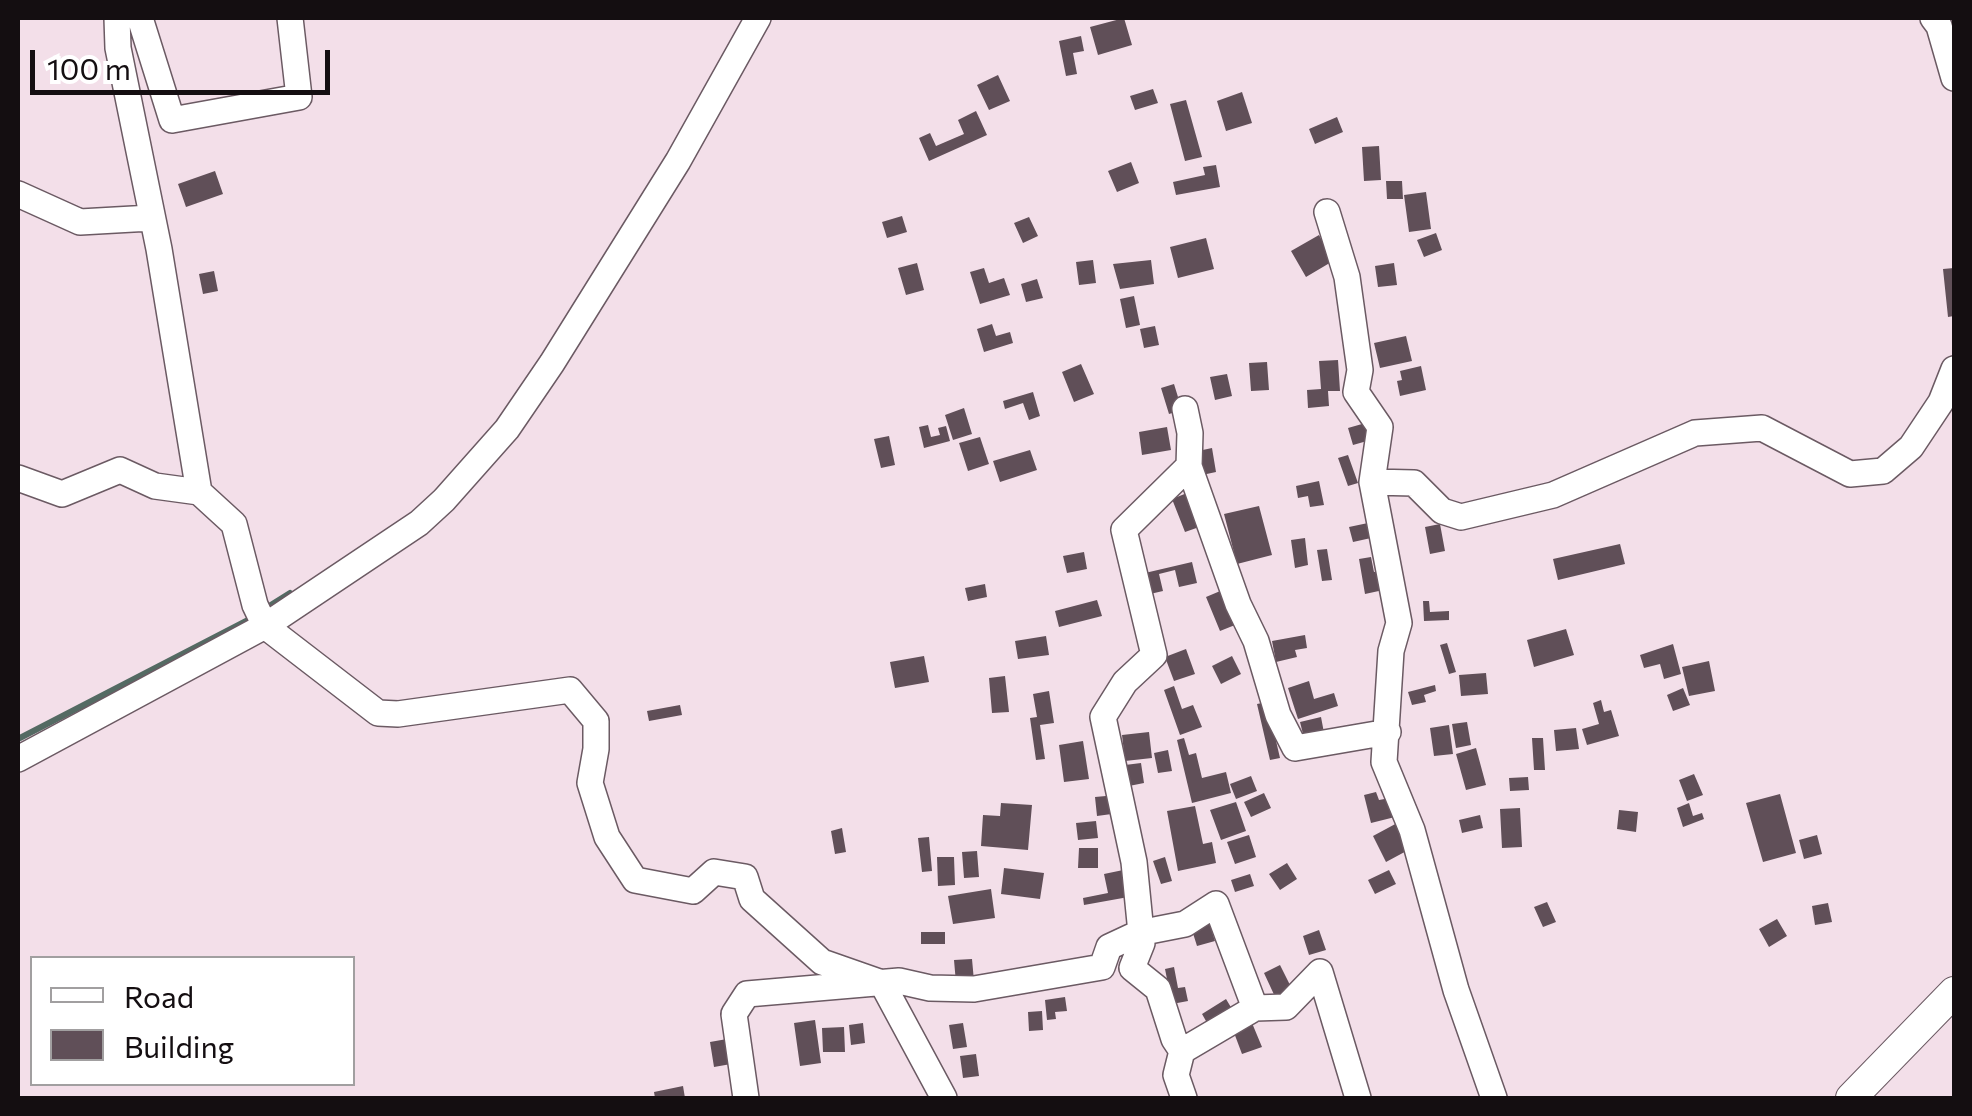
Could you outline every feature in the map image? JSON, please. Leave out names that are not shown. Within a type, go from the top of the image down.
[{"type":"street","points":[[117,18],[118,48],[200,492]]},
{"type":"street","points":[[140,18],[172,120],[299,97],[290,18]]},
{"type":"street","points":[[18,759],[419,523],[444,500],[507,429],[552,363],[678,161],[758,18]]},
{"type":"street","points":[[1933,18],[1939,26],[1954,78]]},
{"type":"street","points":[[18,194],[80,222],[151,218]]},
{"type":"street","points":[[1327,212],[1346,278],[1360,370],[1356,392],[1380,426],[1372,482],[1399,623],[1390,652],[1384,762],[1412,830],[1456,990],[1494,1098]]},
{"type":"street","points":[[1372,482],[1414,484],[1442,511],[1462,517],[1552,495],[1695,432],[1762,428],[1850,474],[1883,471],[1910,447],[1941,402],[1954,369]]},
{"type":"street","points":[[1185,409],[1190,433],[1188,466],[1238,604],[1256,642],[1278,715],[1295,748],[1388,732]]},
{"type":"street","points":[[1182,1051],[1174,1039],[1158,989],[1132,968],[1142,943],[1134,862],[1103,717],[1125,682],[1154,655],[1124,530],[1188,466]]},
{"type":"street","points":[[18,478],[62,494],[120,470],[155,486],[200,492],[234,524],[261,617],[378,712],[398,714],[570,690],[596,720],[590,783],[607,837],[635,880],[694,891],[714,872],[745,876],[752,899],[822,962],[882,983],[944,1098]]},
{"type":"street","points":[[746,1098],[734,1014],[748,994],[899,981],[930,988],[974,989],[1102,968],[1108,947],[1140,933],[1185,924],[1216,904],[1255,1008]]},
{"type":"street","points":[[1184,1098],[1176,1074],[1182,1051],[1255,1008],[1286,1007],[1320,972],[1358,1098]]},
{"type":"street","points":[[1850,1098],[1954,992]]},
{"type":"building","points":[[1124,18],[1132,45],[1098,55],[1090,27]]},
{"type":"building","points":[[1081,36],[1084,51],[1073,53],[1077,74],[1066,76],[1059,41]]},
{"type":"building","points":[[998,75],[1010,101],[989,110],[977,85]]},
{"type":"building","points":[[1153,89],[1158,103],[1135,110],[1130,96]]},
{"type":"building","points":[[1242,92],[1252,123],[1226,131],[1217,101]]},
{"type":"building","points":[[1186,100],[1202,157],[1185,161],[1170,104]]},
{"type":"building","points":[[976,111],[987,135],[929,161],[919,138],[930,133],[936,146],[964,134],[958,120]]},
{"type":"building","points":[[1337,117],[1343,132],[1315,144],[1309,129]]},
{"type":"building","points":[[1379,146],[1381,180],[1364,181],[1362,147]]},
{"type":"building","points":[[1131,162],[1139,183],[1117,192],[1108,171]]},
{"type":"building","points":[[1216,165],[1220,187],[1176,195],[1173,182],[1205,175],[1203,167]]},
{"type":"building","points":[[215,171],[223,194],[186,207],[178,184]]},
{"type":"building","points":[[1386,181],[1402,181],[1403,199],[1387,199]]},
{"type":"building","points":[[1426,192],[1431,229],[1409,232],[1404,195]]},
{"type":"building","points":[[902,216],[907,232],[887,238],[882,222]]},
{"type":"building","points":[[1029,217],[1038,236],[1023,243],[1014,223]]},
{"type":"building","points":[[1436,233],[1442,250],[1424,257],[1417,240]]},
{"type":"building","points":[[1319,235],[1333,261],[1306,277],[1291,251]]},
{"type":"building","points":[[1206,238],[1214,269],[1178,278],[1170,247]]},
{"type":"building","points":[[1093,260],[1096,283],[1079,285],[1076,262]]},
{"type":"building","points":[[1151,260],[1154,284],[1120,289],[1113,264]]},
{"type":"building","points":[[917,263],[924,290],[906,295],[898,268]]},
{"type":"building","points":[[1394,263],[1397,285],[1378,287],[1375,266]]},
{"type":"building","points":[[984,268],[989,283],[1004,278],[1010,295],[980,304],[970,272]]},
{"type":"building","points":[[1954,268],[1954,316],[1948,317],[1943,269]]},
{"type":"building","points":[[214,271],[218,291],[203,294],[199,274]]},
{"type":"building","points":[[1037,279],[1043,298],[1026,302],[1021,284]]},
{"type":"building","points":[[1134,296],[1140,325],[1126,328],[1120,299]]},
{"type":"building","points":[[992,324],[996,336],[1010,332],[1013,343],[984,352],[977,329]]},
{"type":"building","points":[[1155,326],[1159,345],[1144,348],[1140,329]]},
{"type":"building","points":[[1406,336],[1412,361],[1380,368],[1374,343]]},
{"type":"building","points":[[1338,360],[1340,391],[1328,391],[1329,406],[1308,408],[1307,390],[1321,389],[1319,361]]},
{"type":"building","points":[[1267,362],[1269,390],[1251,391],[1249,363]]},
{"type":"building","points":[[1081,364],[1094,394],[1074,402],[1062,372]]},
{"type":"building","points":[[1421,366],[1426,390],[1400,396],[1400,371]]},
{"type":"building","points":[[1227,374],[1232,396],[1215,400],[1210,377]]},
{"type":"building","points":[[1174,384],[1182,410],[1169,414],[1161,388]]},
{"type":"building","points":[[1033,392],[1040,416],[1029,420],[1023,403],[1005,409],[1003,401]]},
{"type":"building","points":[[964,408],[972,434],[953,440],[945,415]]},
{"type":"building","points":[[1369,422],[1374,439],[1353,445],[1348,428]]},
{"type":"building","points":[[928,425],[931,437],[940,435],[938,428],[946,426],[950,441],[924,448],[919,427]]},
{"type":"building","points":[[1167,427],[1171,450],[1142,455],[1139,432]]},
{"type":"building","points":[[889,436],[895,465],[881,468],[874,439]]},
{"type":"building","points":[[980,437],[989,464],[968,471],[959,443]]},
{"type":"building","points":[[1212,448],[1216,472],[1202,475],[1198,451]]},
{"type":"building","points":[[1030,450],[1037,470],[1000,482],[993,461]]},
{"type":"building","points":[[1348,455],[1358,483],[1348,486],[1338,458]]},
{"type":"building","points":[[1319,481],[1324,505],[1310,507],[1308,496],[1298,498],[1296,486]]},
{"type":"building","points":[[1192,491],[1205,525],[1185,532],[1172,499]]},
{"type":"building","points":[[1259,506],[1272,555],[1237,564],[1224,514]]},
{"type":"building","points":[[1368,523],[1371,538],[1353,542],[1349,527]]},
{"type":"building","points":[[1440,524],[1445,551],[1430,554],[1425,527]]},
{"type":"building","points":[[1305,538],[1308,565],[1295,568],[1291,540]]},
{"type":"building","points":[[1620,544],[1625,564],[1558,580],[1553,559]]},
{"type":"building","points":[[1327,549],[1332,580],[1322,581],[1317,550]]},
{"type":"building","points":[[1084,552],[1087,569],[1067,573],[1063,556]]},
{"type":"building","points":[[1371,557],[1374,572],[1385,570],[1388,589],[1365,594],[1359,559]]},
{"type":"building","points":[[1192,562],[1197,583],[1179,587],[1175,570],[1159,574],[1163,591],[1150,594],[1145,573]]},
{"type":"building","points":[[985,584],[987,597],[968,601],[965,588]]},
{"type":"building","points":[[1225,589],[1240,623],[1220,631],[1206,597]]},
{"type":"building","points":[[1097,600],[1102,616],[1059,627],[1055,611]]},
{"type":"building","points":[[1423,601],[1429,601],[1430,612],[1449,611],[1449,620],[1424,621]]},
{"type":"building","points":[[1566,629],[1574,655],[1534,667],[1527,640]]},
{"type":"building","points":[[1305,635],[1307,648],[1295,650],[1297,657],[1276,662],[1272,641]]},
{"type":"building","points":[[1046,636],[1049,655],[1018,659],[1015,641]]},
{"type":"building","points":[[1447,643],[1456,672],[1449,674],[1440,645]]},
{"type":"building","points":[[1673,644],[1681,674],[1664,679],[1660,664],[1644,668],[1640,655]]},
{"type":"building","points":[[1186,649],[1195,674],[1174,681],[1165,657]]},
{"type":"building","points":[[924,656],[929,682],[895,688],[890,662]]},
{"type":"building","points":[[1232,656],[1241,674],[1221,684],[1212,666]]},
{"type":"building","points":[[1709,661],[1715,691],[1689,696],[1682,667]]},
{"type":"building","points":[[1486,673],[1488,694],[1461,696],[1459,675]]},
{"type":"building","points":[[1005,676],[1009,712],[992,713],[989,678]]},
{"type":"building","points":[[1309,681],[1314,699],[1334,693],[1338,706],[1298,719],[1288,688]]},
{"type":"building","points":[[1435,685],[1436,691],[1424,695],[1426,702],[1412,705],[1408,692]]},
{"type":"building","points":[[1174,686],[1182,709],[1193,705],[1202,727],[1180,735],[1164,690]]},
{"type":"building","points":[[1683,688],[1690,705],[1673,711],[1667,695]]},
{"type":"building","points":[[1049,691],[1054,723],[1040,725],[1045,759],[1036,760],[1030,718],[1037,717],[1033,694]]},
{"type":"building","points":[[1601,700],[1604,712],[1611,710],[1619,736],[1587,745],[1582,729],[1599,724],[1593,703]]},
{"type":"building","points":[[1267,702],[1280,758],[1270,760],[1257,704]]},
{"type":"building","points":[[680,705],[682,715],[649,721],[647,711]]},
{"type":"building","points":[[1321,717],[1325,738],[1305,742],[1300,722]]},
{"type":"building","points":[[1467,722],[1471,745],[1456,748],[1452,724]]},
{"type":"building","points":[[1449,725],[1453,754],[1434,756],[1430,728]]},
{"type":"building","points":[[1576,728],[1579,749],[1556,751],[1554,730]]},
{"type":"building","points":[[1149,732],[1152,758],[1125,761],[1122,735]]},
{"type":"building","points":[[1184,738],[1189,755],[1196,753],[1202,778],[1226,772],[1231,793],[1192,803],[1177,740]]},
{"type":"building","points":[[1532,738],[1543,738],[1545,770],[1534,770]]},
{"type":"building","points":[[1083,741],[1089,779],[1064,782],[1059,745]]},
{"type":"building","points":[[1476,748],[1486,785],[1466,790],[1456,754]]},
{"type":"building","points":[[1168,750],[1172,771],[1158,773],[1154,753]]},
{"type":"building","points":[[1141,763],[1144,783],[1129,786],[1125,765]]},
{"type":"building","points":[[1694,774],[1703,795],[1687,801],[1679,780]]},
{"type":"building","points":[[1251,776],[1257,791],[1236,799],[1230,784]]},
{"type":"building","points":[[1528,777],[1529,790],[1510,791],[1509,778]]},
{"type":"building","points":[[1376,792],[1379,800],[1390,798],[1395,817],[1371,823],[1364,795]]},
{"type":"building","points":[[1264,793],[1271,808],[1251,817],[1244,802]]},
{"type":"building","points":[[1780,794],[1796,853],[1763,862],[1746,803]]},
{"type":"building","points":[[1117,795],[1119,813],[1097,816],[1095,797]]},
{"type":"building","points":[[1236,802],[1246,831],[1221,840],[1210,810]]},
{"type":"building","points":[[1001,803],[1032,805],[1028,850],[981,846],[983,815],[1000,816]]},
{"type":"building","points":[[1689,803],[1693,816],[1702,813],[1704,819],[1683,827],[1677,808]]},
{"type":"building","points":[[1195,806],[1203,844],[1212,842],[1216,863],[1178,871],[1167,811]]},
{"type":"building","points":[[1520,808],[1522,847],[1502,848],[1500,809]]},
{"type":"building","points":[[1619,810],[1638,812],[1636,832],[1617,829]]},
{"type":"building","points":[[1480,815],[1483,828],[1462,833],[1459,820]]},
{"type":"building","points":[[1096,821],[1098,838],[1078,840],[1076,823]]},
{"type":"building","points":[[1399,822],[1412,848],[1386,862],[1373,836]]},
{"type":"building","points":[[842,828],[846,852],[835,854],[831,831]]},
{"type":"building","points":[[1249,835],[1256,857],[1235,864],[1227,842]]},
{"type":"building","points":[[1817,835],[1822,854],[1804,859],[1799,840]]},
{"type":"building","points":[[929,837],[932,871],[922,872],[918,838]]},
{"type":"building","points":[[1079,848],[1098,848],[1098,868],[1078,868]]},
{"type":"building","points":[[977,851],[979,877],[964,878],[962,852]]},
{"type":"building","points":[[937,857],[954,857],[955,885],[938,886]]},
{"type":"building","points":[[1165,857],[1172,881],[1161,884],[1153,861]]},
{"type":"building","points":[[1287,863],[1297,879],[1280,890],[1269,874]]},
{"type":"building","points":[[1004,868],[1044,873],[1040,899],[1001,894]]},
{"type":"building","points":[[1128,869],[1134,896],[1084,905],[1083,898],[1108,893],[1104,874]]},
{"type":"building","points":[[1389,870],[1396,884],[1375,894],[1368,880]]},
{"type":"building","points":[[1250,874],[1254,886],[1235,892],[1231,880]]},
{"type":"building","points":[[991,889],[995,918],[953,924],[948,896]]},
{"type":"building","points":[[1547,902],[1556,922],[1543,927],[1534,907]]},
{"type":"building","points":[[1828,903],[1832,922],[1815,925],[1812,906]]},
{"type":"building","points":[[1777,919],[1787,936],[1769,947],[1759,929]]},
{"type":"building","points":[[1209,922],[1215,941],[1197,946],[1191,927]]},
{"type":"building","points":[[1319,930],[1326,950],[1309,955],[1303,936]]},
{"type":"building","points":[[921,932],[945,932],[945,944],[921,944]]},
{"type":"building","points":[[972,959],[974,981],[956,983],[954,960]]},
{"type":"building","points":[[1280,965],[1294,993],[1277,1001],[1264,973]]},
{"type":"building","points":[[1174,967],[1178,988],[1185,987],[1188,1001],[1172,1004],[1165,969]]},
{"type":"building","points":[[1065,997],[1067,1011],[1055,1012],[1056,1019],[1047,1020],[1045,1000]]},
{"type":"building","points":[[1226,999],[1235,1014],[1210,1028],[1202,1014]]},
{"type":"building","points":[[1042,1011],[1043,1030],[1029,1031],[1028,1012]]},
{"type":"building","points":[[815,1020],[821,1063],[800,1066],[794,1023]]},
{"type":"building","points":[[863,1023],[865,1043],[851,1045],[849,1025]]},
{"type":"building","points":[[963,1023],[967,1047],[953,1049],[949,1025]]},
{"type":"building","points":[[1252,1023],[1262,1047],[1242,1054],[1233,1030]]},
{"type":"building","points":[[844,1027],[845,1052],[823,1052],[822,1028]]},
{"type":"building","points":[[727,1039],[731,1064],[714,1067],[710,1042]]},
{"type":"building","points":[[976,1054],[979,1076],[963,1078],[960,1056]]},
{"type":"building","points":[[683,1086],[685,1098],[655,1098],[654,1092]]},
{"type":"waterway","points":[[266,608],[290,593]]},
{"type":"waterway","points":[[18,739],[252,618]]}]
